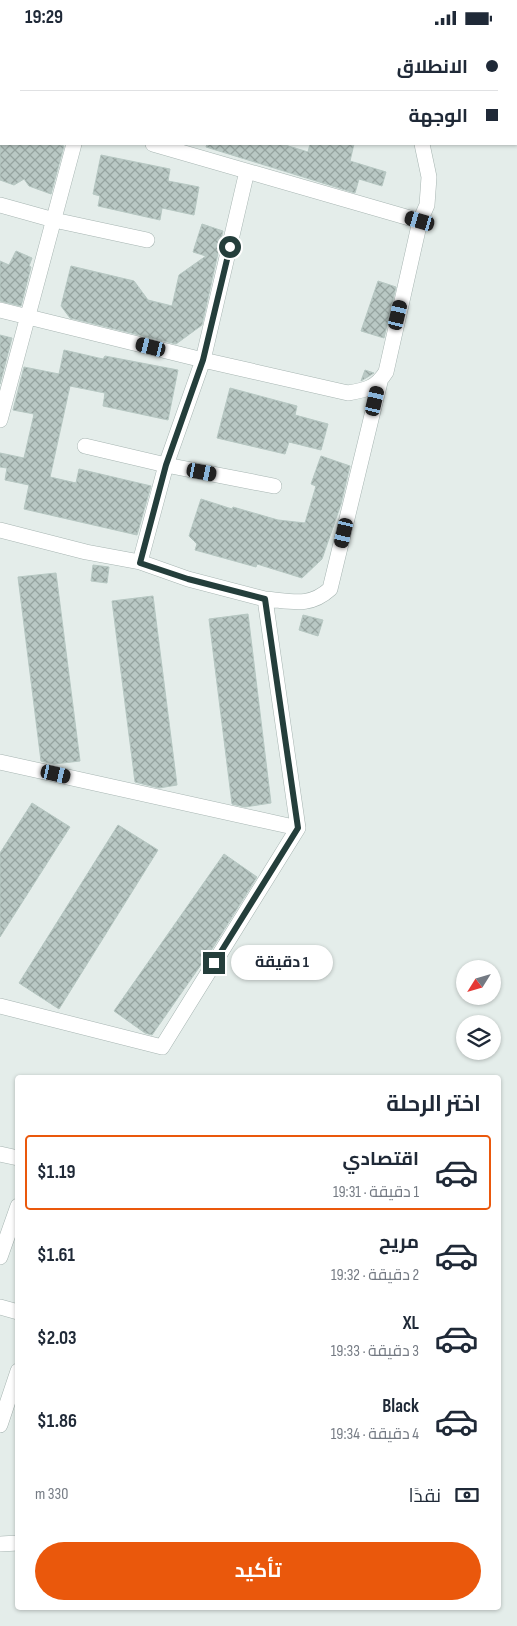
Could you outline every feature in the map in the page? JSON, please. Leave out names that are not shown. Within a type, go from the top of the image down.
[{"type":"street","points":[[0,420],[74,145]]},
{"type":"street","points":[[156,145],[420,221]]},
{"type":"street","points":[[0,530],[86,552],[140,563],[188,579],[265,599],[308,602],[321,597],[330,589],[380,382],[386,372],[420,221],[427,205],[429,177],[418,145]]},
{"type":"street","points":[[140,563],[166,465],[203,360],[247,171]]},
{"type":"street","points":[[0,205],[54,220],[147,240]]},
{"type":"street","points":[[0,310],[203,360],[348,393],[366,390],[380,382]]},
{"type":"street","points":[[85,446],[166,465],[274,486]]},
{"type":"street","points":[[0,1007],[162,1047],[298,828],[265,599]]},
{"type":"street","points":[[0,762],[298,828]]},
{"type":"street","points":[[0,1154],[15,1157]]},
{"type":"street","points":[[0,1257],[15,1214]]},
{"type":"street","points":[[0,1307],[15,1311]]},
{"type":"street","points":[[0,1425],[15,1380]]},
{"type":"street","points":[[0,1544],[15,1543]]},
{"type":"building","points":[[0,145],[64,146],[51,194],[29,186],[24,179],[14,185],[0,180]]},
{"type":"building","points":[[207,145],[285,145],[308,152],[310,145],[354,145],[350,161],[386,172],[382,186],[359,179],[355,193],[206,147]]},
{"type":"building","points":[[101,155],[170,169],[168,181],[199,187],[194,215],[162,208],[160,220],[98,206],[100,196],[93,194]]},
{"type":"building","points":[[202,224],[223,231],[202,325],[176,344],[70,318],[61,306],[71,266],[134,281],[148,300],[172,306],[179,275],[206,256],[193,252]]},
{"type":"building","points":[[16,251],[32,258],[21,306],[0,301],[0,261],[9,265]]},
{"type":"building","points":[[378,281],[396,287],[384,338],[361,331]]},
{"type":"building","points":[[0,335],[12,338],[0,384]]},
{"type":"building","points":[[64,350],[103,359],[105,356],[178,370],[168,420],[103,406],[105,393],[70,386],[50,477],[76,483],[79,469],[151,486],[137,535],[24,509],[29,485],[5,480],[7,468],[0,467],[0,453],[24,458],[34,414],[13,410],[24,367],[59,374]]},
{"type":"building","points":[[365,370],[374,373],[361,381]]},
{"type":"building","points":[[230,388],[297,406],[295,415],[328,424],[321,450],[289,442],[285,454],[217,438]]},
{"type":"building","points":[[321,456],[350,466],[341,504],[322,559],[302,578],[257,564],[256,567],[195,550],[197,544],[189,536],[201,499],[278,520],[305,523],[316,486],[311,484]]},
{"type":"building","points":[[93,565],[109,567],[107,583],[91,581]]},
{"type":"building","points":[[56,573],[80,761],[54,764],[41,761],[18,577]]},
{"type":"building","points":[[153,596],[177,785],[159,788],[135,782],[112,601]]},
{"type":"building","points":[[248,614],[271,803],[245,807],[232,804],[209,619]]},
{"type":"building","points":[[303,615],[323,620],[318,636],[299,630]]},
{"type":"building","points":[[32,803],[70,827],[0,937],[0,853]]},
{"type":"building","points":[[118,825],[158,850],[59,1009],[19,983]]},
{"type":"building","points":[[224,854],[257,877],[212,949],[152,1035],[145,1033],[114,1011]]},
{"type":"route","points":[[214,963],[298,828],[265,599],[188,579],[140,563],[166,465],[203,360],[230,247]]}]
